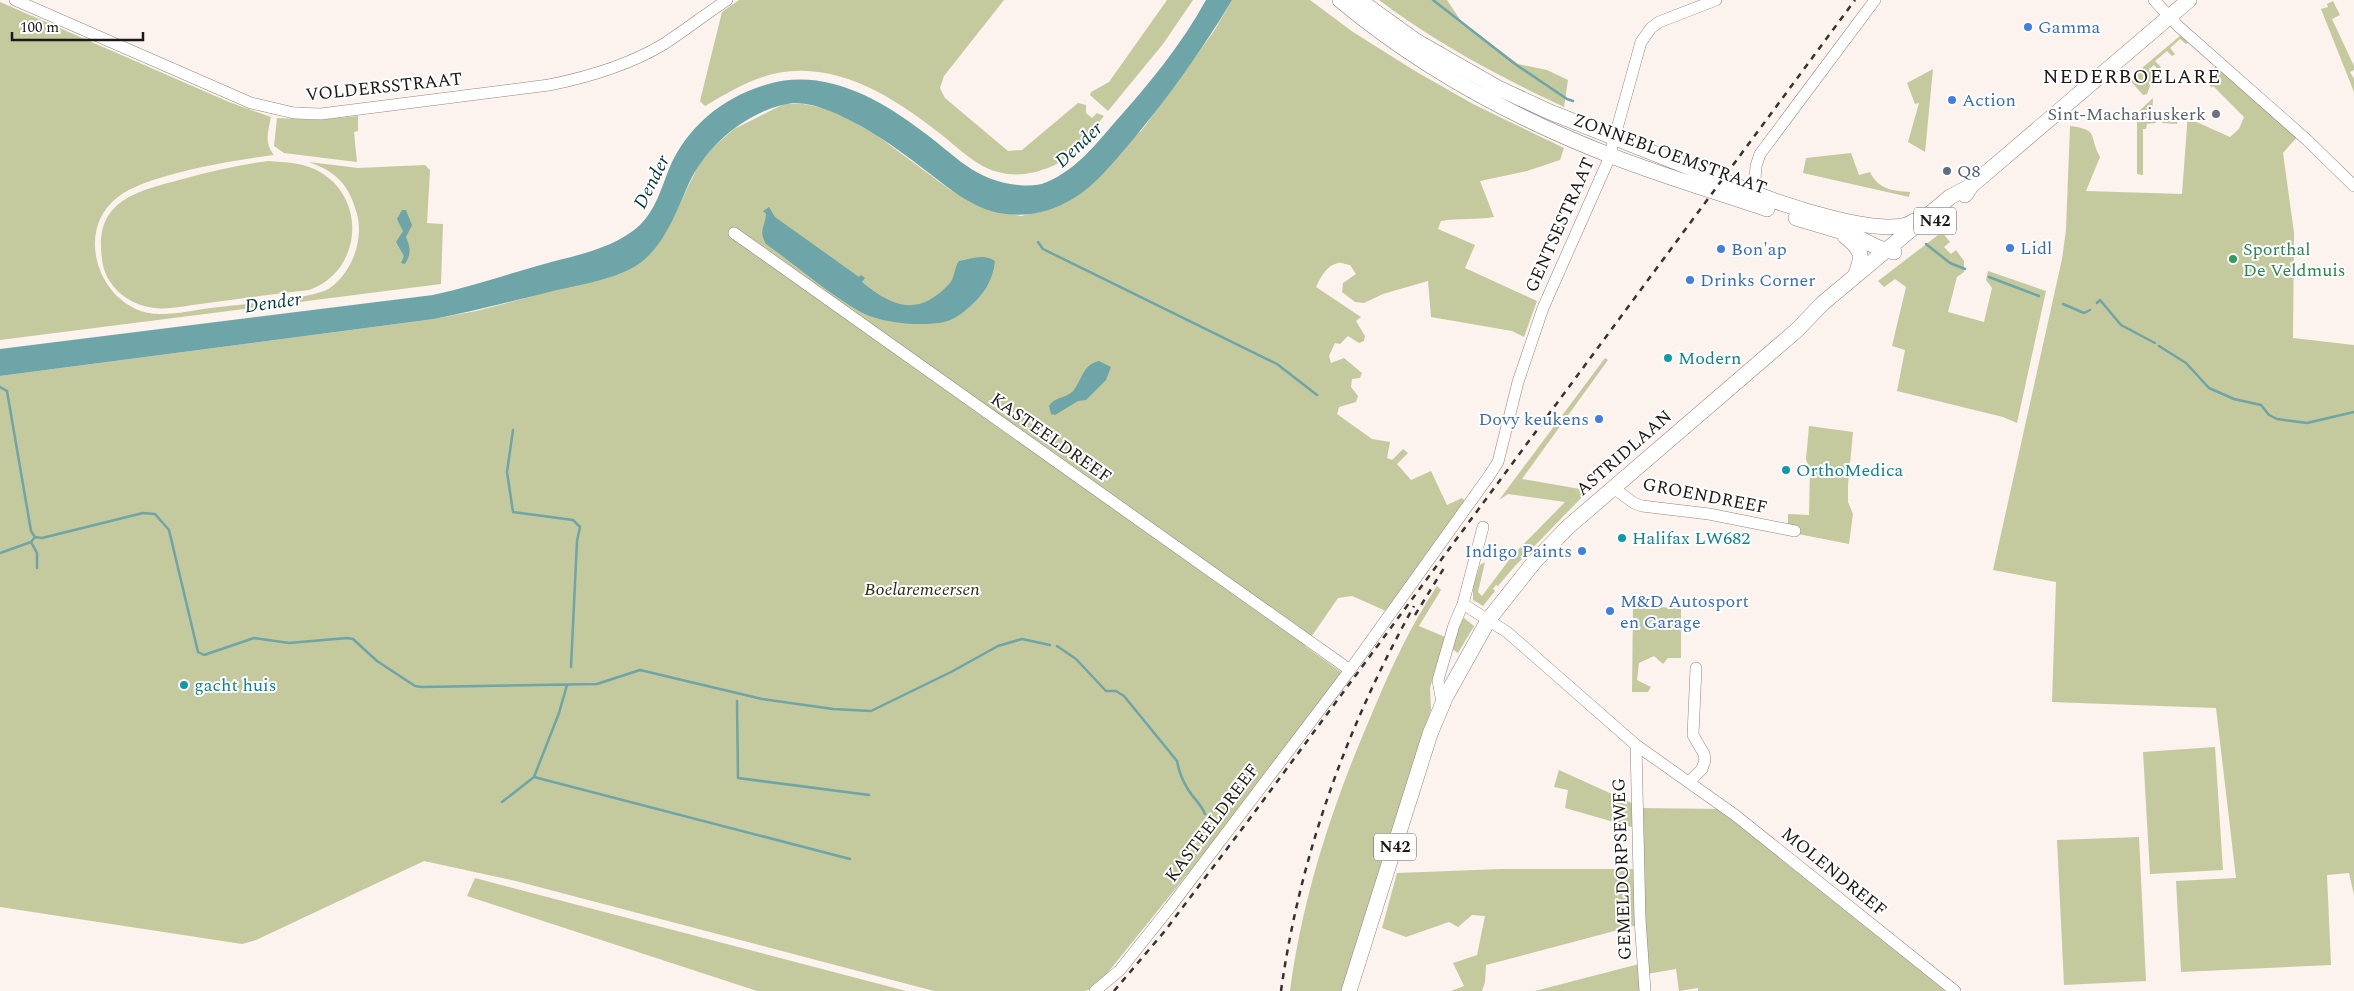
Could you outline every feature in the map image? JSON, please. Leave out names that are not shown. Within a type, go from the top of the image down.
[{"type":"main road","name":"ZONNEBLOEMSTRAAT","points":[[1340,0],[1414,56],[1461,85],[1512,112],[1610,155],[1842,233],[1850,234],[1887,250]]},
{"type":"main road","name":"ZONNEBLOEMSTRAAT","points":[[1359,0],[1416,41],[1498,88],[1550,112],[1616,136],[1783,205],[1858,223]]},
{"type":"main road","name":"ASTRIDLAAN","points":[[1348,991],[1425,750],[1442,703],[1488,618],[1534,560],[1612,487],[1797,330],[1810,315],[1855,276],[1950,197],[1971,186],[2190,0]]},
{"type":"main road","name":"ASTRIDLAAN","points":[[1797,330],[1814,323],[1879,268],[1887,250],[1964,197],[1971,186]]},
{"type":"main road","points":[[1858,223],[1895,228],[1910,224],[1941,199],[1950,197]]},
{"type":"main road","points":[[1858,223],[1880,234],[1887,250]]},
{"type":"main road","points":[[1842,233],[1856,244],[1860,251],[1860,264],[1855,276]]},
{"type":"street","name":"VOLDERSSTRAAT","points":[[15,0],[251,103],[294,113],[321,114],[549,86],[578,80],[609,69],[663,44],[727,0]]},
{"type":"street","name":"GENTSESTRAAT","points":[[1489,476],[1498,462],[1518,382],[1542,308],[1610,155],[1636,54],[1645,35],[1659,22],[1716,0]]},
{"type":"street","points":[[1754,194],[1755,172],[1760,154],[1875,0]]},
{"type":"street","points":[[2154,0],[2307,140],[2354,186]]},
{"type":"street","name":"KASTEELDREEF","points":[[734,233],[991,418],[1350,670]]},
{"type":"street","name":"KASTEELDREEF","points":[[1095,991],[1120,970],[1160,920],[1350,670],[1489,476]]},
{"type":"street","name":"GROENDREEF","points":[[1612,487],[1634,503],[1642,506],[1709,514],[1795,531]]},
{"type":"street","name":"ASTRIDLAAN","points":[[1442,703],[1438,680],[1454,626],[1463,604],[1483,527]]},
{"type":"street","points":[[1463,604],[1488,618]]},
{"type":"street","name":"MOLENDREEF","points":[[1488,618],[1507,632],[1636,745],[1750,826],[1955,991]]},
{"type":"street","points":[[1689,782],[1702,770],[1705,760],[1704,754],[1693,735],[1696,668]]},
{"type":"street","name":"GEMELDORPSEWEG","points":[[1636,745],[1640,919],[1645,991]]},
{"type":"green space","points":[[739,0],[1004,0],[944,76],[940,88],[945,98],[1008,151],[1022,150],[1078,103],[1086,105],[1086,113],[1092,118],[1097,113],[1104,116],[1080,145],[1058,163],[1037,171],[1011,174],[990,170],[983,166],[905,108],[864,85],[842,77],[819,72],[796,71],[773,74],[747,83],[705,106],[700,101],[722,12]]},
{"type":"green space","points":[[1167,0],[1193,0],[1163,44],[1108,111],[1090,95],[1091,92],[1109,82]]},
{"type":"green space","name":"Boelaremeersen","points":[[1232,0],[1310,0],[1353,32],[1415,71],[1473,104],[1564,148],[1560,160],[1527,171],[1480,181],[1494,217],[1441,221],[1438,229],[1475,245],[1465,268],[1537,301],[1524,337],[1512,331],[1431,317],[1428,281],[1383,294],[1364,303],[1355,302],[1342,292],[1343,283],[1356,274],[1350,265],[1334,264],[1324,272],[1316,287],[1361,317],[1356,321],[1365,336],[1364,341],[1359,343],[1348,336],[1340,344],[1335,343],[1329,356],[1331,363],[1344,358],[1362,373],[1360,378],[1352,379],[1351,387],[1358,396],[1356,402],[1339,407],[1337,414],[1372,439],[1390,442],[1387,458],[1392,460],[1403,449],[1408,453],[1397,464],[1411,480],[1431,471],[1447,505],[1462,498],[1466,502],[1386,611],[1352,596],[1338,598],[1305,646],[1341,672],[1226,826],[1105,976],[1091,989],[1085,991],[934,991],[516,881],[424,861],[256,940],[242,944],[0,907],[0,376],[434,319],[476,311],[530,297],[650,254],[671,222],[699,164],[711,149],[734,129],[784,104],[803,104],[825,108],[846,118],[875,134],[949,189],[989,210],[1021,216],[1053,208],[1142,130],[1214,31]]},
{"type":"green space","points":[[1379,0],[1447,0],[1461,21],[1518,64],[1547,70],[1568,80],[1564,107],[1445,45]]},
{"type":"green space","points":[[2333,1],[2340,15],[2332,19],[2354,66],[2354,70],[2350,72],[2354,79],[2354,92],[2321,9],[2328,7],[2327,4]]},
{"type":"green space","points":[[0,2],[229,102],[271,117],[268,141],[274,155],[193,169],[149,181],[118,197],[104,212],[96,231],[95,250],[100,270],[109,287],[123,302],[141,311],[168,314],[292,298],[322,292],[330,288],[338,281],[350,264],[357,245],[359,224],[354,204],[346,187],[327,170],[309,162],[358,168],[425,165],[430,170],[427,223],[443,224],[441,284],[0,340]]},
{"type":"green space","points":[[2181,35],[2189,42],[2186,44],[2180,39],[2170,48],[2175,54],[2172,56],[2167,51],[2155,61],[2161,67],[2158,70],[2154,65],[2149,69],[2154,75],[2147,94],[2143,95],[2129,79]]},
{"type":"green space","points":[[2216,66],[2297,137],[2283,153],[2294,233],[2293,338],[2354,345],[2354,895],[2349,873],[2327,875],[2331,965],[2181,972],[2176,881],[2236,878],[2216,708],[2052,702],[2056,582],[1993,570],[2062,259],[2066,230],[2070,126],[2086,129],[2090,132],[2100,157],[2086,191],[2182,194],[2188,113],[2191,112],[2192,120],[2230,137],[2239,129],[2244,117],[2213,86],[2211,88],[2210,84],[2216,75],[2212,71]]},
{"type":"green space","points":[[1933,69],[1925,152],[1908,142],[1919,103],[1915,104],[1907,83]]},
{"type":"green space","points":[[2153,98],[2152,115],[2157,116],[2156,123],[2147,124],[2146,129],[2143,129],[2143,175],[2137,174],[2137,113]]},
{"type":"green space","points":[[358,116],[358,131],[354,132],[357,162],[284,153],[274,146],[277,118],[317,120]]},
{"type":"green space","points":[[2162,116],[2177,117],[2177,124],[2162,123]]},
{"type":"green space","points":[[1851,153],[1859,175],[1870,172],[1881,186],[1892,190],[1910,192],[1909,197],[1803,173],[1806,158]]},
{"type":"green space","points":[[268,161],[295,163],[320,172],[335,184],[346,200],[351,217],[352,235],[348,252],[339,268],[326,281],[309,290],[168,308],[152,308],[130,300],[118,291],[108,279],[103,265],[101,243],[104,226],[110,213],[120,203],[133,195],[165,184],[225,168]]},
{"type":"green space","points":[[1942,232],[1950,242],[1944,247],[1951,254],[1956,250],[1964,261],[1964,272],[1957,277],[1948,312],[1984,322],[1992,288],[1986,280],[1988,271],[2046,291],[2017,423],[2003,417],[1897,391],[1905,350],[1892,346],[1906,287],[1895,279],[1884,287],[1878,281]]},
{"type":"green space","points":[[1605,358],[1608,360],[1522,479],[1580,489],[1584,495],[1498,586],[1496,585],[1493,589],[1495,591],[1483,606],[1473,600],[1473,587],[1480,565],[1485,562],[1478,592],[1482,596],[1512,556],[1565,502],[1508,494],[1499,500]]},
{"type":"green space","points":[[1809,426],[1853,432],[1848,485],[1848,502],[1853,514],[1849,544],[1788,532],[1788,514],[1809,515],[1810,468],[1806,460]]},
{"type":"green space","points":[[1437,586],[1441,590],[1419,626],[1445,637],[1430,688],[1431,710],[1341,991],[1290,991],[1303,919],[1312,883],[1345,779],[1394,663],[1410,631]]},
{"type":"green space","points":[[1633,606],[1681,608],[1681,658],[1668,658],[1663,664],[1654,656],[1639,663],[1637,680],[1651,687],[1648,692],[1632,692]]},
{"type":"green space","points":[[1464,618],[1474,626],[1458,653],[1452,649],[1461,620]]},
{"type":"green space","points":[[2215,747],[2223,870],[2150,874],[2143,752]]},
{"type":"green space","points":[[1559,770],[1634,804],[1635,828],[1565,808],[1568,790],[1554,787]]},
{"type":"green space","points":[[1640,808],[1721,809],[1947,991],[1698,991],[1698,988],[1679,991],[1676,969],[1647,974]]},
{"type":"green space","points":[[2139,837],[2146,981],[2064,985],[2057,840]]},
{"type":"green space","points":[[1502,869],[1635,869],[1637,925],[1486,965],[1485,982],[1482,991],[1451,991],[1464,986],[1453,963],[1477,955],[1485,916],[1472,915],[1458,927],[1449,922],[1406,937],[1382,928],[1397,873]]},
{"type":"green space","points":[[475,878],[906,991],[757,991],[467,896]]},
{"type":"green space","points":[[1639,964],[1642,991],[1535,991]]},
{"type":"water","name":"Dender","points":[[1206,0],[1232,0],[1208,39],[1168,95],[1108,169],[1081,193],[1054,208],[1023,215],[1012,215],[991,211],[978,206],[953,191],[870,131],[822,108],[802,103],[792,103],[754,116],[740,124],[716,144],[697,168],[670,225],[657,246],[631,269],[610,277],[434,319],[0,376],[0,349],[433,295],[605,246],[629,234],[646,219],[676,154],[685,140],[707,116],[720,106],[749,91],[786,80],[828,83],[848,88],[868,97],[905,119],[966,166],[989,178],[1003,183],[1018,185],[1044,183],[1058,177],[1085,156],[1101,139],[1164,63]]},
{"type":"water","points":[[769,207],[775,217],[859,277],[861,275],[865,278],[862,282],[873,291],[895,303],[917,304],[928,301],[939,294],[952,281],[959,261],[977,257],[991,259],[995,261],[992,275],[986,288],[973,304],[956,317],[944,322],[924,324],[900,323],[867,315],[847,304],[766,244],[762,235],[766,214],[763,211]]},
{"type":"water","points":[[402,210],[406,210],[412,225],[406,237],[410,251],[405,264],[401,263],[404,256],[396,242],[403,231],[397,219]]},
{"type":"water","points":[[1099,361],[1111,367],[1106,380],[1086,400],[1078,401],[1055,415],[1051,414],[1049,406],[1051,403],[1073,391],[1086,369]]},
{"type":"waterway","points":[[1433,0],[1515,64],[1567,99],[1573,101]]},
{"type":"waterway","points":[[1038,242],[1043,249],[1277,364],[1317,395]]},
{"type":"waterway","points":[[1926,244],[1950,263],[1965,269]]},
{"type":"waterway","points":[[1989,277],[2039,296]]},
{"type":"waterway","points":[[2097,303],[2100,300],[2121,325],[2155,343]]},
{"type":"waterway","points":[[2063,304],[2084,313],[2090,310]]},
{"type":"waterway","points":[[2159,346],[2186,363],[2209,388],[2234,399],[2261,405],[2269,415],[2277,419],[2307,423],[2354,412]]},
{"type":"waterway","points":[[0,387],[7,391],[31,531],[35,537],[42,538],[143,513],[155,514],[169,530],[198,652],[204,655],[254,638],[289,643],[347,638],[353,639],[377,661],[415,686],[422,687],[597,684],[640,670],[762,699],[833,709],[871,711],[951,672],[998,646],[1022,639],[1050,645]]},
{"type":"waterway","points":[[513,430],[507,472],[513,512],[573,520],[580,527],[577,541],[571,667]]},
{"type":"waterway","points":[[0,553],[31,542],[35,537]]},
{"type":"waterway","points":[[31,542],[37,553],[37,568]]},
{"type":"waterway","points":[[1057,646],[1076,659],[1106,691],[1116,691],[1124,696],[1177,761],[1185,784],[1205,814]]},
{"type":"waterway","points":[[567,685],[559,713],[534,777],[850,859]]},
{"type":"waterway","points":[[737,701],[738,778],[869,795]]},
{"type":"waterway","points":[[502,802],[534,777]]},
{"type":"railway","points":[[1114,991],[1164,932],[1248,821],[1855,0]]},
{"type":"railway","points":[[1415,615],[1444,568]]},
{"type":"railway","points":[[1281,991],[1289,940],[1300,890],[1330,792],[1347,745],[1368,698],[1414,606]]},
{"type":"place","name":"Gamma","points":[[2028,27]]},
{"type":"place","name":"Action","points":[[1952,100]]},
{"type":"place","name":"Sint-Machariuskerk","points":[[2216,114]]},
{"type":"place","name":"Q8","points":[[1947,171]]},
{"type":"place","name":"Lidl","points":[[2010,248]]},
{"type":"place","name":"Bon'ap","points":[[1721,249]]},
{"type":"place","name":"Sporthal De Veldmuis","points":[[2233,259]]},
{"type":"place","name":"Drinks Corner","points":[[1690,280]]},
{"type":"place","name":"Modern","points":[[1668,358]]},
{"type":"place","name":"Dovy keukens","points":[[1599,419]]},
{"type":"place","name":"OrthoMedica","points":[[1786,470]]},
{"type":"place","name":"Halifax LW682","points":[[1622,538]]},
{"type":"place","name":"Indigo Paints","points":[[1582,551]]},
{"type":"place","name":"M&D Autosport en Garage","points":[[1610,611]]},
{"type":"place","name":"gacht huis","points":[[184,685]]},
{"type":"district","name":"NEDERBOELARE","points":[[2132,77]]}]
